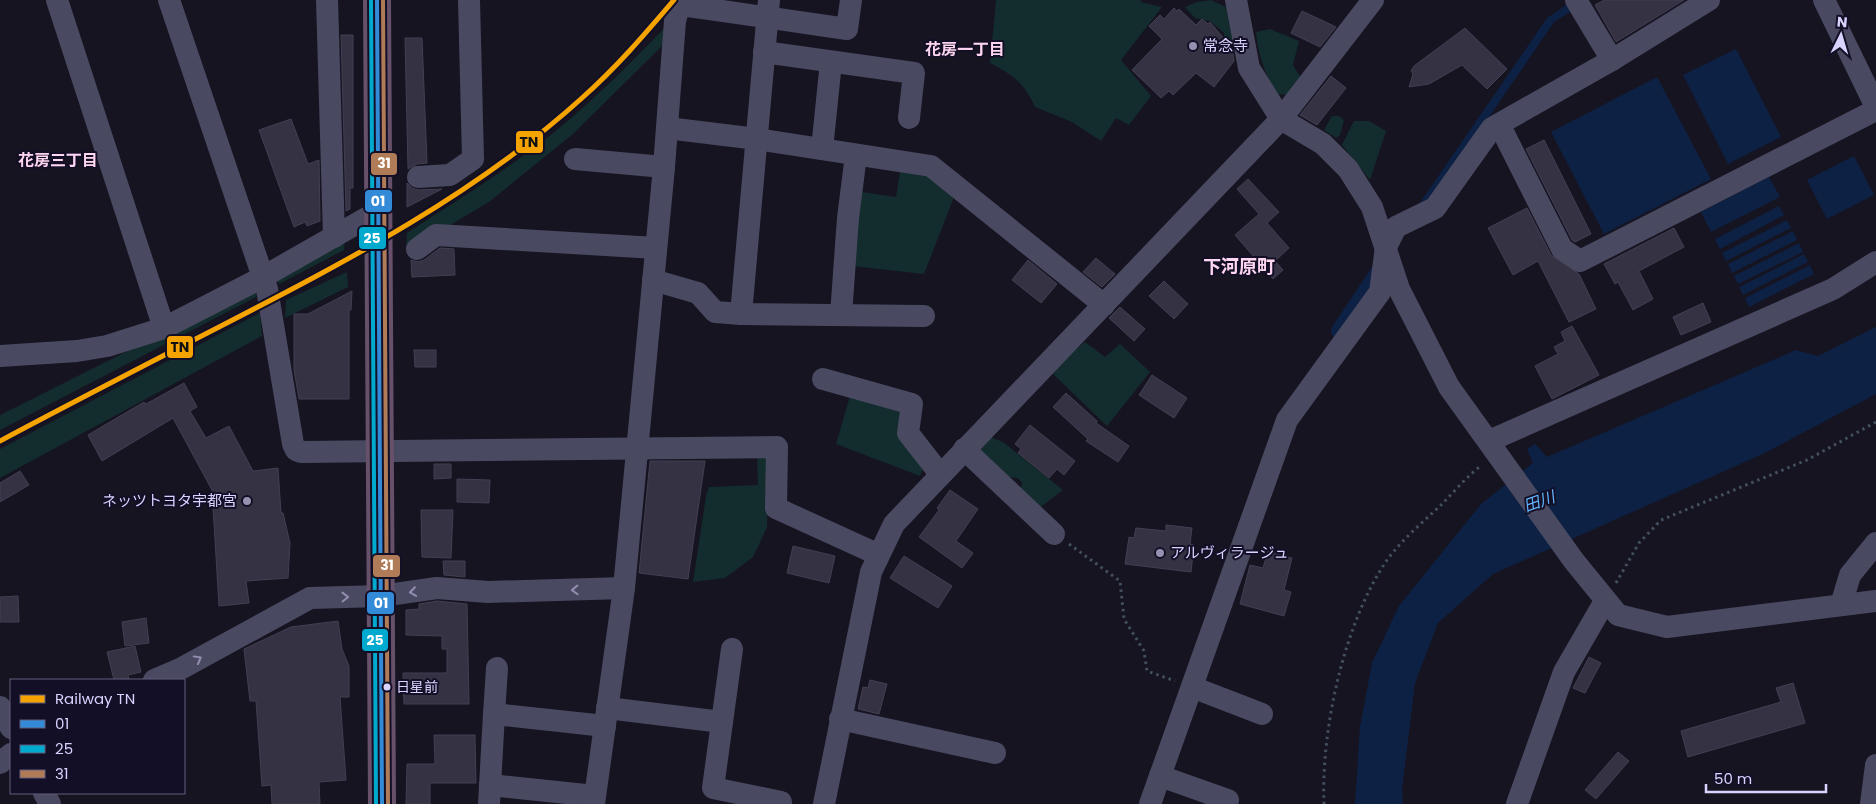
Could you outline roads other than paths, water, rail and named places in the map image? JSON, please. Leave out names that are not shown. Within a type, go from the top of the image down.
[{"type":"highway","points":[[377,0],[382,804]]},
{"type":"street","points":[[57,0],[164,328]]},
{"type":"street","points":[[168,0],[267,290],[293,444],[296,450],[301,452],[381,452],[777,447],[776,508],[879,555]]},
{"type":"street","points":[[326,0],[334,237]]},
{"type":"street","points":[[418,176],[450,175],[473,159],[469,0]]},
{"type":"street","points":[[498,668],[489,795],[594,800],[624,588],[664,167],[675,21],[682,2],[768,9],[847,29],[851,0]]},
{"type":"street","points":[[1236,0],[1249,68],[1281,119],[1323,144],[1348,169],[1372,207],[1399,289],[1449,387],[1493,454],[1574,562],[1618,615],[1667,627],[1876,601]]},
{"type":"street","points":[[824,804],[871,572],[894,524],[1281,119],[1373,0]]},
{"type":"street","points":[[1576,0],[1612,60]]},
{"type":"street","points":[[1150,804],[1160,776],[1182,684],[1287,420],[1380,292],[1386,247],[1396,227],[1435,208],[1492,128],[1612,60],[1708,0]]},
{"type":"street","points":[[1499,124],[1562,249],[1580,261],[1876,109],[1824,0]]},
{"type":"street","points":[[741,314],[768,9]]},
{"type":"street","points":[[764,52],[914,73],[909,118]]},
{"type":"street","points":[[822,150],[831,62]]},
{"type":"street","points":[[666,128],[756,139],[930,166],[1104,305]]},
{"type":"street","points":[[841,315],[848,218],[856,155]]},
{"type":"street","points":[[575,159],[664,167]]},
{"type":"street","points":[[0,356],[92,348],[164,328],[263,277],[377,212]]},
{"type":"street","points":[[417,249],[436,235],[656,248]]},
{"type":"street","points":[[1493,454],[1833,289],[1876,262]]},
{"type":"street","points":[[653,280],[698,293],[715,312],[741,314],[924,316]]},
{"type":"street","points":[[823,379],[912,404],[908,433],[940,474]]},
{"type":"street","points":[[964,449],[1054,534]]},
{"type":"street","points":[[1841,605],[1850,576],[1876,543]]},
{"type":"street","points":[[156,679],[182,668],[310,598],[381,596],[437,588],[488,592],[624,588]]},
{"type":"street","points":[[1517,804],[1564,672],[1605,601]]},
{"type":"street","points":[[732,649],[712,796],[781,802],[781,804]]},
{"type":"street","points":[[1182,684],[1262,714]]},
{"type":"street","points":[[0,708],[10,726]]},
{"type":"street","points":[[494,714],[722,722]]},
{"type":"street","points":[[840,719],[995,753]]},
{"type":"street","points":[[0,763],[10,755]]},
{"type":"street","points":[[1869,800],[1876,765]]},
{"type":"street","points":[[1160,776],[1228,800]]},
{"type":"water","points":[[1569,3],[1573,10],[1554,22],[1427,208],[1415,210],[1547,18]]},
{"type":"water","points":[[1736,49],[1781,137],[1728,164],[1683,75]]},
{"type":"water","points":[[1657,77],[1711,179],[1604,234],[1551,132]]},
{"type":"water","points":[[1854,156],[1874,195],[1827,219],[1807,180]]},
{"type":"water","points":[[1769,177],[1780,197],[1711,232],[1701,212]]},
{"type":"water","points":[[1779,206],[1784,215],[1720,249],[1715,239]]},
{"type":"water","points":[[1787,220],[1791,228],[1726,261],[1722,253]]},
{"type":"water","points":[[1793,231],[1797,240],[1732,273],[1728,264]]},
{"type":"water","points":[[1799,243],[1803,252],[1738,284],[1734,276]]},
{"type":"water","points":[[1804,254],[1808,262],[1743,295],[1739,287]]},
{"type":"water","points":[[1810,265],[1814,274],[1749,307],[1745,298]]},
{"type":"water","name":"田川","points":[[1876,327],[1876,394],[1765,453],[1493,574],[1438,623],[1415,683],[1402,789],[1403,804],[1355,804],[1360,727],[1372,663],[1399,606],[1481,504],[1533,463],[1527,449],[1535,444],[1547,457],[1796,350],[1818,356]]},
{"type":"waterway","points":[[1339,331],[1381,268]]},
{"type":"rail line","name":"TN","points":[[0,441],[363,251],[454,195],[499,165],[541,133],[595,87],[674,0]]},
{"type":"place","name":"常念寺","points":[[1193,46]]},
{"type":"place","name":"ネッツトヨタ宇都宮","points":[[247,501]]},
{"type":"place","name":"アルヴィラージュ","points":[[1160,553]]},
{"type":"place","name":"日星前","points":[[387,687]]},
{"type":"district","name":"花房一丁目","points":[[965,49]]},
{"type":"district","name":"花房三丁目","points":[[58,160]]},
{"type":"district","name":"下河原町","points":[[1239,267]]}]
